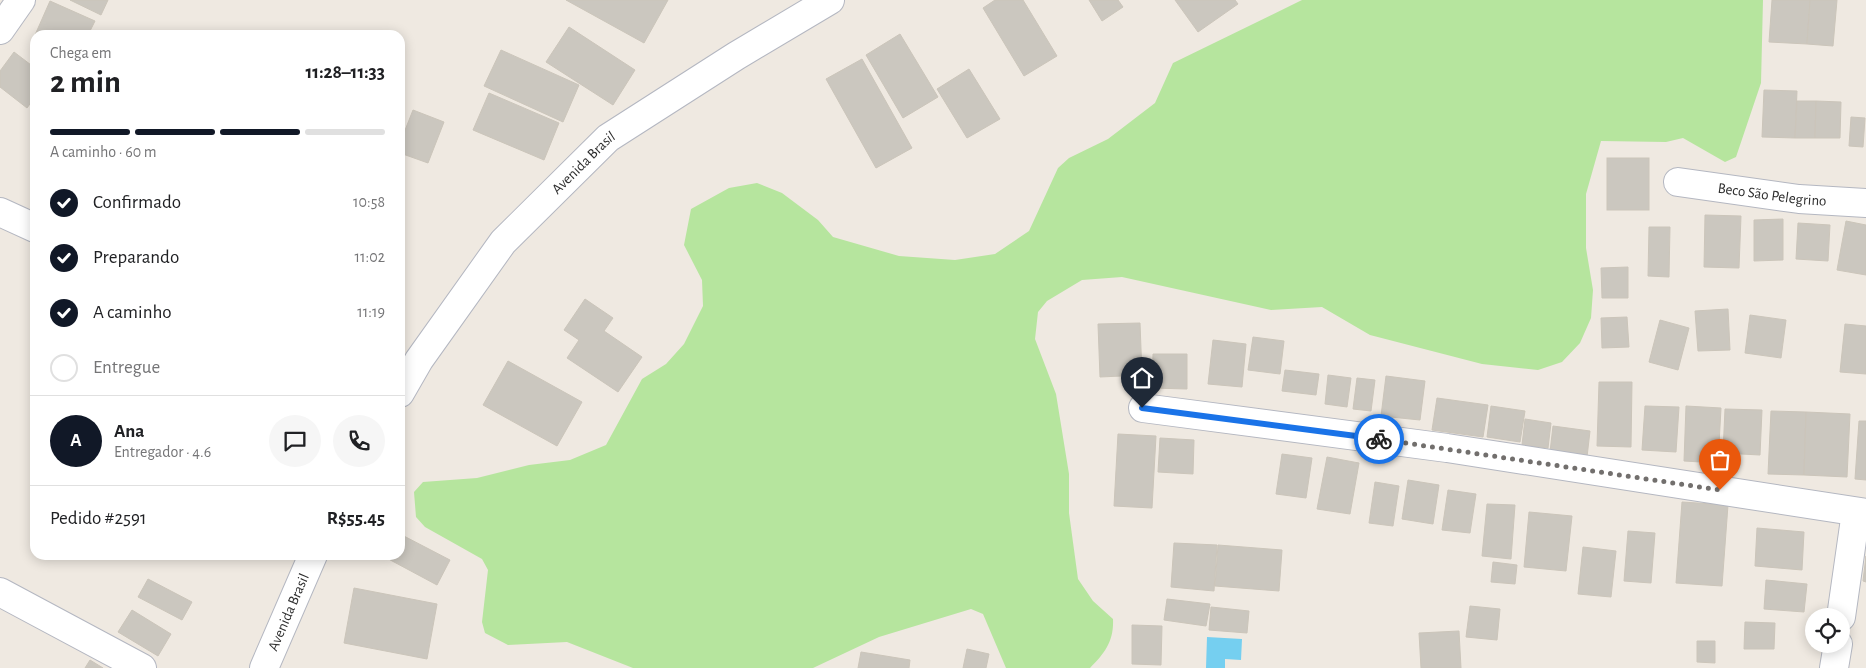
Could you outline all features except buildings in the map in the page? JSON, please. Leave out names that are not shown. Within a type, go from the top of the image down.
[{"type":"street","points":[[0,30],[21,0]]},
{"type":"street","name":"Avenida Brasil","points":[[405,374],[410,356],[502,242],[608,138],[825,1]]},
{"type":"street","name":"Beco São Pelegrino","points":[[1678,182],[1799,199],[1866,203]]},
{"type":"street","points":[[0,212],[30,226]]},
{"type":"street","points":[[1142,408],[1447,448],[1861,512],[1843,608]]},
{"type":"street","name":"Avenida Brasil","points":[[264,668],[311,560]]},
{"type":"street","points":[[0,592],[142,668]]},
{"type":"street","points":[[1834,668],[1836,653]]},
{"type":"green space","points":[[1302,0],[1763,0],[1761,83],[1736,157],[1725,162],[1683,138],[1666,142],[1601,141],[1586,194],[1586,248],[1593,290],[1591,318],[1580,343],[1562,362],[1538,370],[1482,364],[1370,335],[1322,307],[1271,310],[1122,277],[1082,280],[1047,301],[1038,312],[1035,339],[1056,394],[1069,474],[1069,513],[1078,579],[1093,601],[1113,619],[1112,634],[1108,646],[1090,668],[1006,668],[983,614],[971,609],[879,637],[813,668],[633,668],[567,642],[508,645],[485,633],[482,622],[488,570],[482,559],[425,527],[416,517],[414,492],[423,482],[477,478],[529,465],[570,460],[606,445],[642,379],[666,364],[684,344],[703,306],[702,280],[684,245],[691,209],[729,188],[757,183],[782,193],[818,220],[833,237],[899,256],[955,260],[995,254],[1029,231],[1058,168],[1069,158],[1108,139],[1155,103],[1173,63]]},
{"type":"water","points":[[1207,637],[1242,639],[1241,660],[1225,659],[1225,668],[1206,668]]},
{"type":"way so far","points":[[1379,439],[1720,490]]},
{"type":"route","points":[[1142,408],[1379,439]]}]
